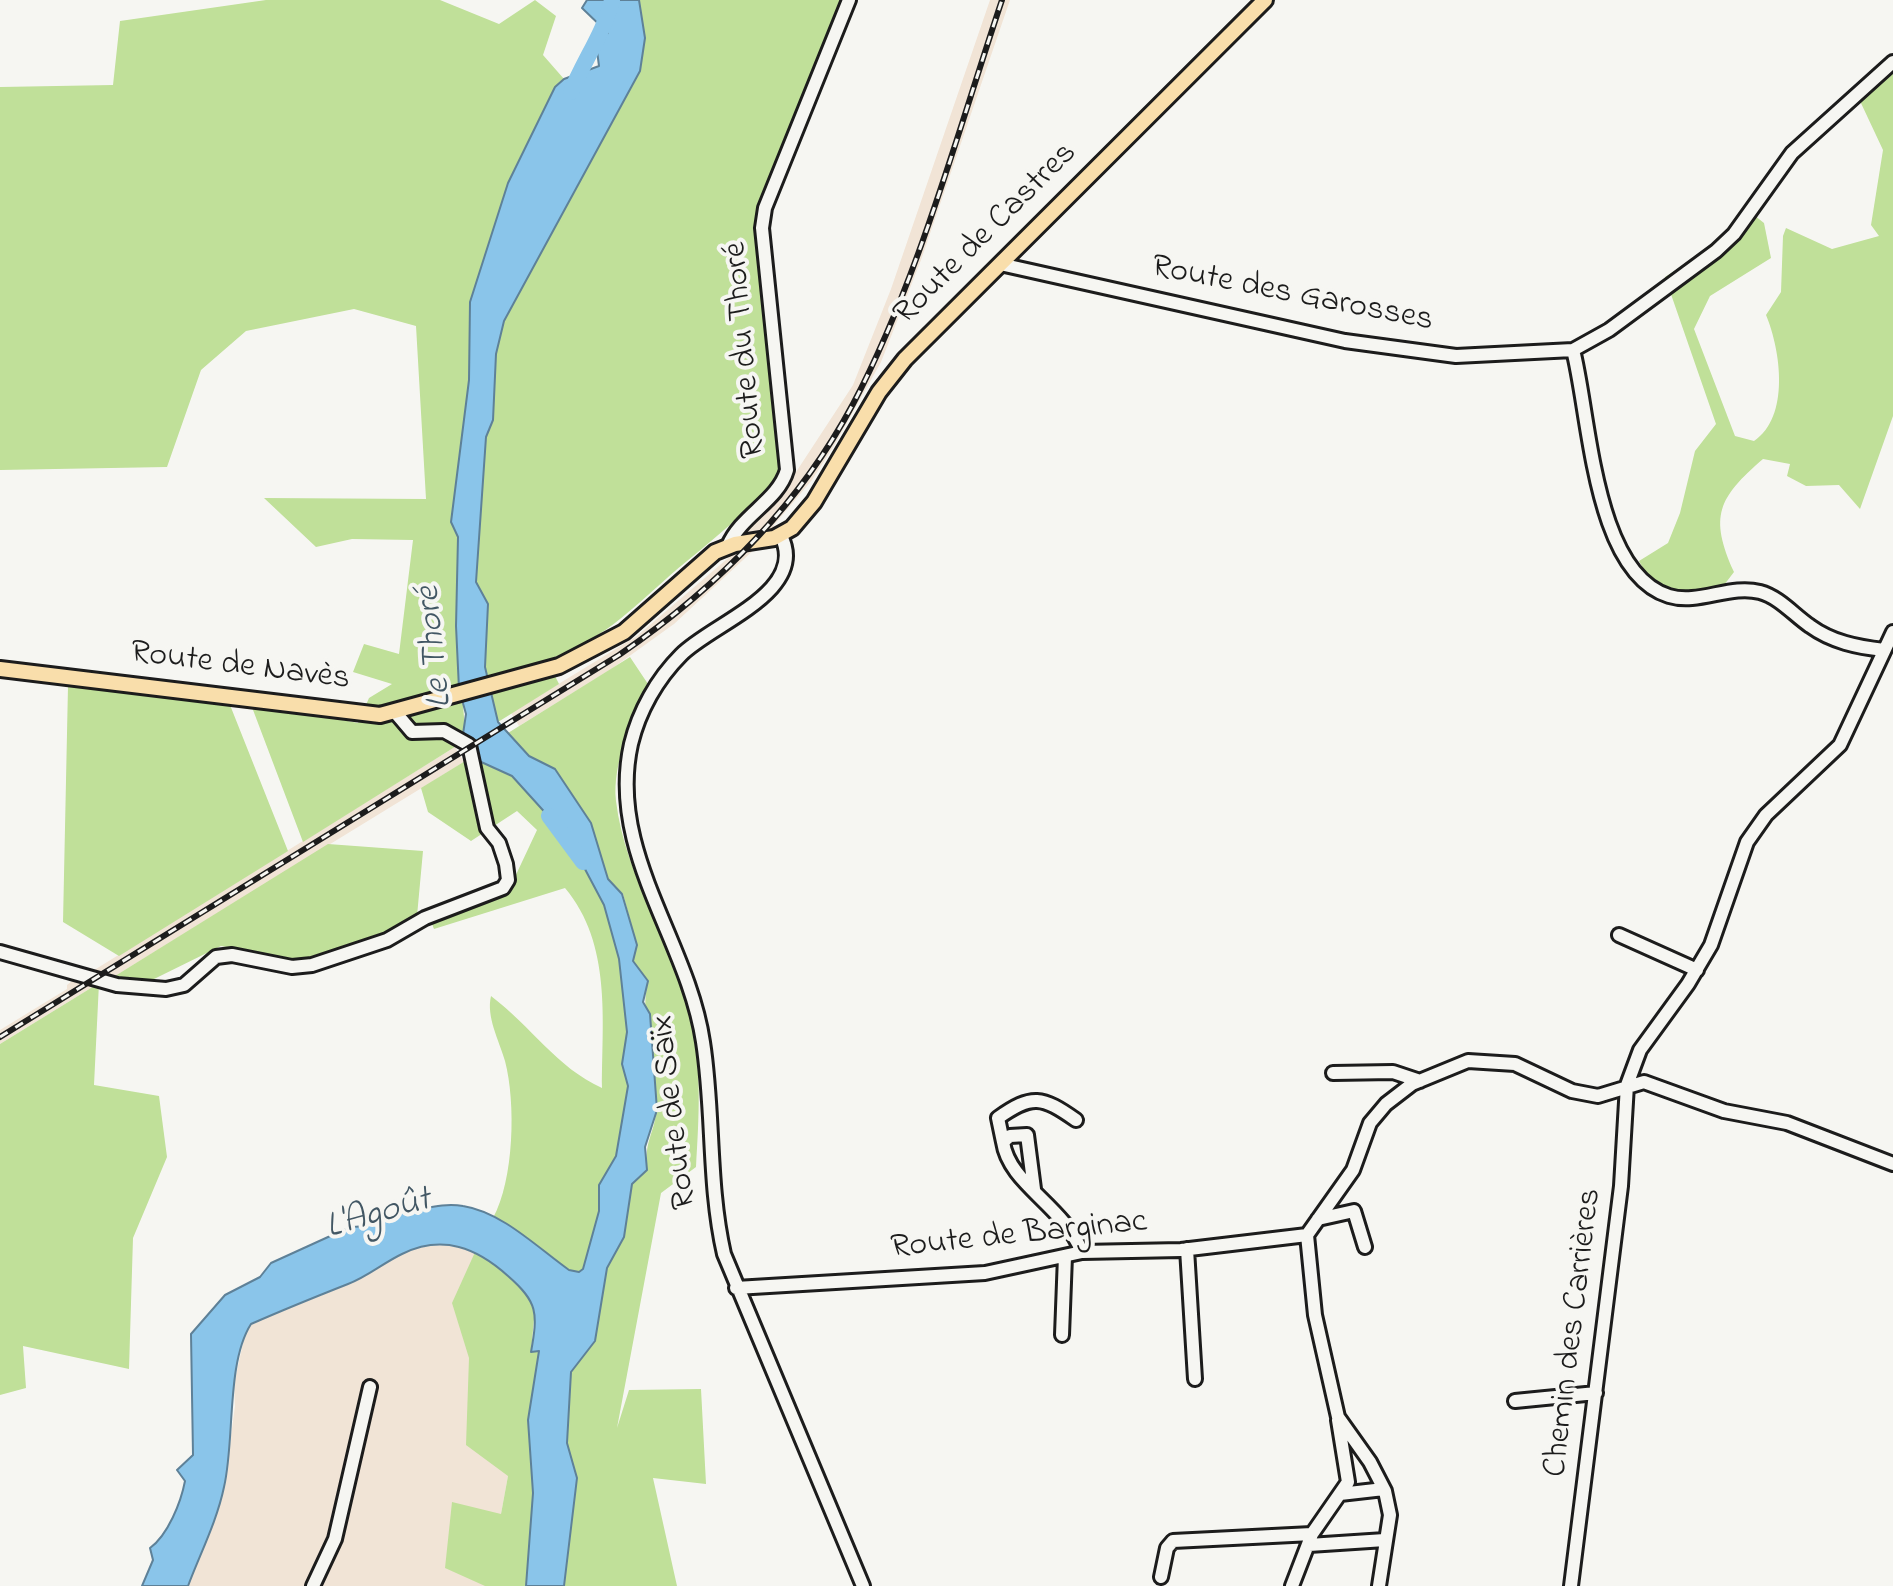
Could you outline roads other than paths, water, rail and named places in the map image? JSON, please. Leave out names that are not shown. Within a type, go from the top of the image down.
[{"type":"main road","name":"Route de Castres","points":[[781,536],[798,522],[814,502],[892,375],[1265,0]]},
{"type":"main road","points":[[728,546],[781,536]]},
{"type":"main road","name":"Route de Navès","points":[[0,669],[380,715],[509,682],[559,666],[601,647],[645,616],[705,559],[728,546]]},
{"type":"street","name":"Route du Thoré","points":[[728,546],[742,523],[779,485],[787,470],[762,228],[765,208],[849,0]]},
{"type":"street","name":"Route des Garosses","points":[[1000,264],[1345,341],[1456,356],[1573,350],[1609,330],[1716,251],[1734,234],[1792,153],[1893,62]]},
{"type":"street","points":[[1573,350],[1606,519],[1620,550],[1637,572],[1670,596],[1702,597],[1760,592],[1823,635],[1841,642],[1884,650]]},
{"type":"street","name":"Route de Saïx","points":[[781,536],[785,564],[773,588],[701,637],[662,677],[637,723],[626,780],[635,848],[689,990],[703,1041],[718,1226],[736,1288],[863,1586]]},
{"type":"street","name":"Chemin des Carrières","points":[[1571,1586],[1621,1186],[1627,1085],[1640,1050],[1697,970],[1711,945],[1747,842],[1766,815],[1840,745],[1859,712],[1893,632]]},
{"type":"street","points":[[0,952],[117,985],[166,989],[184,985],[210,960],[223,955],[302,967],[387,940],[425,918],[489,896],[503,888],[508,880],[506,864],[499,843],[487,828],[469,745],[444,731],[412,732],[395,712]]},
{"type":"street","points":[[1619,935],[1697,970]]},
{"type":"street","points":[[1292,1586],[1310,1540],[1348,1482],[1348,1465],[1315,1315],[1307,1235],[1353,1170],[1370,1123],[1386,1104],[1420,1081],[1468,1061],[1515,1064],[1572,1091],[1598,1096],[1644,1082],[1724,1111],[1787,1123],[1893,1164]]},
{"type":"street","points":[[1333,1073],[1393,1072],[1420,1081]]},
{"type":"street","points":[[1076,1120],[1043,1101],[1025,1099],[998,1118],[1005,1158],[1013,1171],[1059,1212],[1075,1234],[1082,1252]]},
{"type":"street","points":[[1003,1142],[1010,1136],[1027,1135],[1034,1189]]},
{"type":"street","points":[[1318,1219],[1354,1211],[1365,1247]]},
{"type":"street","name":"Route de Barginac","points":[[736,1288],[985,1273],[1082,1252],[1187,1249],[1307,1235]]},
{"type":"street","points":[[1187,1249],[1195,1379]]},
{"type":"street","points":[[1062,1335],[1065,1256]]},
{"type":"street","points":[[313,1586],[335,1539],[370,1387]]},
{"type":"street","points":[[1515,1401],[1596,1393]]},
{"type":"street","points":[[1338,1417],[1384,1489],[1390,1515],[1379,1586]]},
{"type":"street","points":[[1340,1494],[1384,1489]]},
{"type":"street","points":[[1161,1577],[1167,1548],[1173,1541],[1385,1540]]},
{"type":"water","points":[[587,0],[639,0],[645,38],[640,71],[504,321],[496,354],[493,420],[486,437],[476,582],[488,604],[485,667],[498,722],[529,756],[555,769],[591,823],[608,879],[622,894],[637,945],[633,961],[648,981],[643,1002],[650,1014],[657,1110],[645,1147],[647,1170],[632,1184],[624,1237],[607,1268],[595,1341],[571,1372],[567,1443],[577,1478],[564,1586],[526,1586],[533,1493],[528,1420],[539,1351],[531,1352],[535,1318],[530,1301],[518,1285],[496,1266],[472,1251],[432,1245],[402,1254],[355,1281],[251,1324],[243,1340],[234,1381],[227,1468],[221,1500],[188,1586],[142,1586],[153,1560],[150,1548],[168,1527],[180,1498],[185,1481],[177,1470],[193,1455],[191,1334],[225,1295],[260,1277],[271,1263],[350,1227],[365,1225],[395,1213],[448,1205],[492,1215],[569,1270],[579,1272],[583,1269],[599,1211],[599,1185],[616,1156],[628,1086],[622,1064],[627,1032],[619,959],[604,905],[569,839],[512,776],[479,761],[463,734],[466,714],[459,689],[456,626],[458,537],[451,522],[469,380],[470,302],[508,183],[555,87],[564,79],[599,66],[596,43],[608,33],[582,8]]},
{"type":"waterway","name":"Le Thoré","points":[[571,92],[604,24],[612,0]]},
{"type":"waterway","name":"Le Thoré","points":[[549,816],[583,862]]},
{"type":"railway","points":[[0,1037],[619,655],[688,603],[751,544],[807,478],[853,404],[876,357],[917,258],[1002,0]]},
{"type":"water label","name":"L'Agoût","points":[[379,1216]]}]
